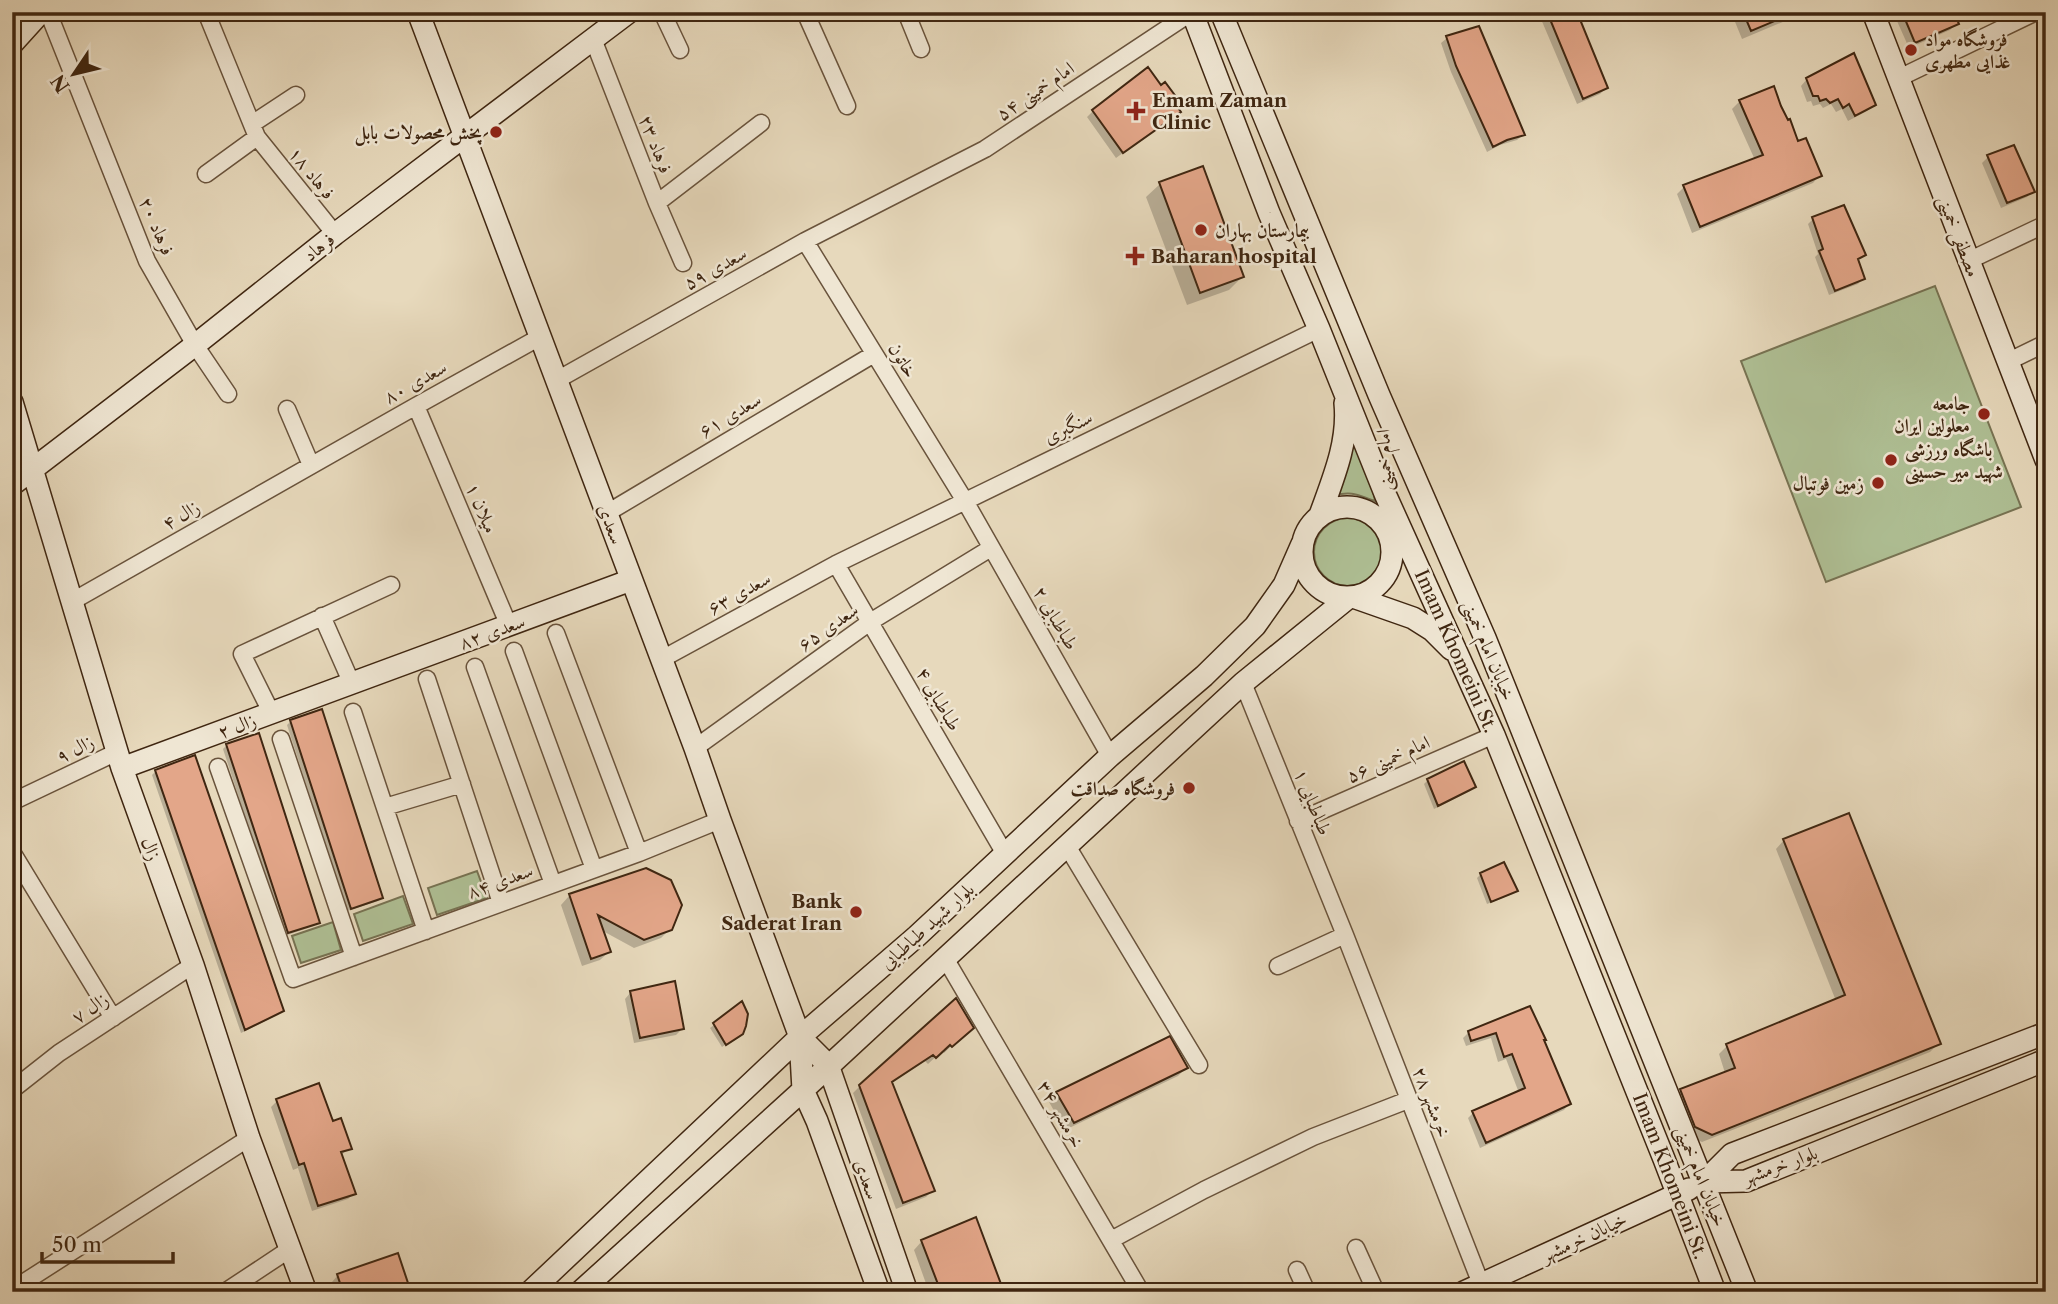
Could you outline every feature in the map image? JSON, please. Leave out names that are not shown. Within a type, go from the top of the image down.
[{"type":"main road","points":[[12,44],[41,12]]},
{"type":"main road","name":"سعدی","points":[[418,12],[662,659],[800,1037]]},
{"type":"main road","name":"فرهاد","points":[[12,485],[335,234],[629,12]]},
{"type":"main road","name":"Imam Khomeini St.","points":[[1192,12],[1269,213],[1386,496],[1395,538],[1458,657],[1494,735],[1715,1292]]},
{"type":"main road","name":"خیابان امام خمینی","points":[[1221,12],[1379,395],[1485,638],[1747,1292]]},
{"type":"main road","name":"مصطفی خمینی","points":[[1873,12],[2046,460]]},
{"type":"main road","points":[[1344,391],[1347,421],[1337,468],[1321,515],[1306,533],[1302,544],[1302,560],[1307,575],[1318,588],[1332,596],[1352,598],[1413,618],[1432,630],[1458,657]]},
{"type":"main road","name":"امام خمینی","points":[[1379,395],[1388,452],[1386,496],[1395,538]]},
{"type":"main road","name":"زال","points":[[12,402],[120,760],[193,965],[249,1138],[306,1292]]},
{"type":"main road","points":[[1321,515],[1333,509],[1361,509],[1374,515],[1395,538],[1452,564]]},
{"type":"main road","points":[[1352,598],[1370,593],[1381,583],[1389,570],[1395,538]]},
{"type":"main road","name":"بلوار شهید طباطبایی","points":[[530,1292],[800,1037],[917,936],[1110,756],[1204,676],[1255,626],[1284,585],[1302,544]]},
{"type":"main road","name":"سعدی ۸۲","points":[[352,684],[631,580]]},
{"type":"main road","name":"بلوار شهید طباطبایی","points":[[580,1292],[1244,683],[1352,598]]},
{"type":"main road","name":"زال ۲","points":[[120,760],[272,713],[352,684]]},
{"type":"main road","name":"بلوار خرمشهر","points":[[1704,1182],[1732,1154],[2046,1033]]},
{"type":"main road","points":[[800,1037],[828,1065]]},
{"type":"main road","points":[[800,1037],[803,1090]]},
{"type":"main road","name":"بلوار خرمشهر","points":[[1704,1182],[1746,1181],[2046,1060]]},
{"type":"main road","name":"سعدی","points":[[828,1065],[907,1292]]},
{"type":"main road","name":"سعدی","points":[[803,1090],[817,1121],[879,1292]]},
{"type":"main road","name":"خیابان خرمشهر","points":[[1473,1288],[1704,1182]]},
{"type":"street","name":"فرهاد ۲۰","points":[[47,12],[147,261],[195,345],[228,394]]},
{"type":"street","name":"فرهاد ۱۸","points":[[206,12],[255,131],[335,234]]},
{"type":"street","points":[[662,12],[680,50]]},
{"type":"street","points":[[805,12],[847,106]]},
{"type":"street","points":[[906,12],[921,49]]},
{"type":"street","name":"امام خمینی ۵۴","points":[[895,195],[985,149],[1192,12]]},
{"type":"street","points":[[1899,78],[2036,12]]},
{"type":"street","name":"فرهاد ۲۳","points":[[593,39],[683,263]]},
{"type":"street","points":[[206,174],[296,94]]},
{"type":"street","points":[[657,203],[761,123]]},
{"type":"street","name":"سعدی ۵۹","points":[[557,380],[805,241],[895,195]]},
{"type":"street","points":[[1968,261],[2046,224]]},
{"type":"street","name":"خاتون","points":[[805,241],[965,501]]},
{"type":"street","name":"سنگبری","points":[[836,564],[1319,329]]},
{"type":"street","name":"سعدی ۸۰","points":[[311,465],[540,337]]},
{"type":"street","points":[[2007,362],[2046,344]]},
{"type":"street","name":"سعدی ۶۱","points":[[607,513],[874,354]]},
{"type":"street","name":"میلان ۱","points":[[416,406],[509,626]]},
{"type":"street","points":[[287,409],[311,465]]},
{"type":"street","name":"زال ۴","points":[[71,602],[311,465]]},
{"type":"street","name":"طباطبایی ۲","points":[[965,501],[1110,756]]},
{"type":"street","name":"سعدی ۶۵","points":[[695,748],[870,622],[991,548]]},
{"type":"street","name":"طباطبایی ۴","points":[[836,564],[1005,855]]},
{"type":"street","name":"سعدی ۶۳","points":[[662,659],[836,564]]},
{"type":"street","points":[[272,713],[242,654],[391,585]]},
{"type":"street","points":[[322,616],[352,684]]},
{"type":"street","points":[[556,634],[639,853]]},
{"type":"street","points":[[513,651],[594,869]]},
{"type":"street","points":[[475,667],[553,884]]},
{"type":"street","points":[[427,679],[501,903]]},
{"type":"street","name":"طباطبایی ۱","points":[[1244,683],[1345,935]]},
{"type":"street","points":[[354,712],[426,931]]},
{"type":"street","name":"امام خمینی ۵۶","points":[[1298,821],[1494,735]]},
{"type":"street","points":[[281,739],[354,957]]},
{"type":"street","name":"زال ۹","points":[[12,803],[120,760]]},
{"type":"street","name":"سعدی ۸۴","points":[[218,767],[293,979],[639,853],[720,820]]},
{"type":"street","points":[[385,807],[462,784]]},
{"type":"street","points":[[1067,846],[1199,1065]]},
{"type":"street","points":[[12,852],[113,1018]]},
{"type":"street","points":[[1278,966],[1345,935]]},
{"type":"street","name":"خرمشهر ۲۸","points":[[1345,935],[1408,1100],[1473,1288]]},
{"type":"street","name":"خرمشهر ۳۴","points":[[945,958],[1141,1292]]},
{"type":"street","name":"زال ۷","points":[[12,1090],[59,1053],[193,965]]},
{"type":"street","points":[[1111,1240],[1204,1190],[1313,1137],[1408,1100]]},
{"type":"street","points":[[12,1290],[249,1138]]},
{"type":"street","points":[[1356,1248],[1376,1292]]},
{"type":"street","points":[[225,1292],[290,1249]]},
{"type":"street","points":[[1297,1270],[1307,1292]]},
{"type":"green space","name":"باشگاه ورزشی شهید میر حسینی","points":[[1935,286],[2021,507],[1826,582],[1741,361]]},
{"type":"green space","points":[[1354,438],[1368,463],[1375,501],[1359,495],[1334,495]]},
{"type":"green space","points":[[1348,518],[1361,521],[1372,528],[1379,539],[1382,552],[1379,565],[1372,576],[1361,583],[1348,586],[1335,583],[1324,576],[1317,565],[1314,552],[1317,539],[1324,528],[1335,521]]},
{"type":"green space","points":[[477,871],[487,898],[437,915],[428,888]]},
{"type":"green space","points":[[403,896],[413,924],[363,941],[354,914]]},
{"type":"green space","points":[[333,922],[341,950],[301,963],[292,936]]},
{"type":"building","points":[[1547,12],[1577,12],[1608,88],[1583,99]]},
{"type":"building","points":[[1743,12],[1796,12],[1751,31]]},
{"type":"building","points":[[1902,12],[1954,12],[1959,24],[1915,43]]},
{"type":"building","points":[[1479,26],[1525,135],[1493,147],[1456,66],[1446,36]]},
{"type":"building","points":[[1854,53],[1876,105],[1855,116],[1849,104],[1843,108],[1838,99],[1830,103],[1826,99],[1820,101],[1818,96],[1813,96],[1806,78]]},
{"type":"building","name":"Emam Zaman Clinic","points":[[1148,67],[1161,85],[1165,82],[1180,102],[1176,105],[1181,112],[1123,153],[1092,110]]},
{"type":"building","points":[[1774,86],[1798,141],[1806,138],[1822,176],[1700,227],[1683,185],[1763,155],[1739,100]]},
{"type":"building","points":[[2014,145],[2035,192],[2007,203],[1987,155]]},
{"type":"building","name":"بیمارستان بهاران","points":[[1203,166],[1244,277],[1200,293],[1159,182]]},
{"type":"building","points":[[1844,205],[1866,255],[1858,259],[1865,279],[1835,291],[1819,251],[1823,249],[1812,217]]},
{"type":"building","points":[[322,709],[383,898],[351,909],[290,720]]},
{"type":"building","points":[[259,733],[320,923],[288,933],[226,744]]},
{"type":"building","points":[[195,755],[284,1011],[245,1030],[155,770]]},
{"type":"building","points":[[1464,761],[1476,787],[1438,806],[1427,779]]},
{"type":"building","points":[[1849,813],[1941,1044],[1712,1135],[1695,1127],[1680,1089],[1735,1068],[1726,1044],[1845,995],[1783,839]]},
{"type":"building","points":[[1504,862],[1518,891],[1491,902],[1480,873]]},
{"type":"building","points":[[646,868],[671,880],[682,905],[672,930],[644,940],[598,915],[611,952],[591,959],[569,894]]},
{"type":"building","points":[[675,981],[684,1029],[640,1038],[630,991]]},
{"type":"building","points":[[956,998],[974,1028],[936,1058],[933,1055],[892,1082],[935,1191],[903,1203],[859,1085]]},
{"type":"building","points":[[742,1001],[748,1014],[746,1026],[743,1034],[726,1045],[713,1023]]},
{"type":"building","points":[[1530,1006],[1571,1104],[1486,1143],[1472,1111],[1525,1088],[1512,1054],[1504,1057],[1496,1033],[1471,1041],[1468,1031]]},
{"type":"building","points":[[1170,1036],[1188,1068],[1074,1123],[1056,1092]]},
{"type":"building","points":[[319,1083],[333,1121],[341,1118],[352,1149],[341,1152],[356,1194],[318,1206],[304,1163],[299,1165],[276,1099]]},
{"type":"building","points":[[976,1217],[1004,1292],[941,1292],[921,1240]]},
{"type":"building","points":[[398,1253],[411,1292],[343,1292],[337,1274]]},
{"type":"place","name":"فروشگاه مواد غذایی مطهری","points":[[1911,50]]},
{"type":"place","name":"Emam Zaman Clinic","points":[[1136,111]]},
{"type":"place","name":"پخش محصولات بابل","points":[[496,132]]},
{"type":"place","name":"بیمارستان بهاران","points":[[1201,230]]},
{"type":"place","name":"Baharan hospital","points":[[1135,256]]},
{"type":"place","name":"جامعه معلولین ایران","points":[[1984,414]]},
{"type":"place","name":"باشگاه ورزشی شهید میر حسینی","points":[[1891,460]]},
{"type":"place","name":"زمین فوتبال","points":[[1878,483]]},
{"type":"place","name":"فروشگاه صداقت","points":[[1189,788]]},
{"type":"place","name":"Bank Saderat Iran","points":[[856,912]]}]
